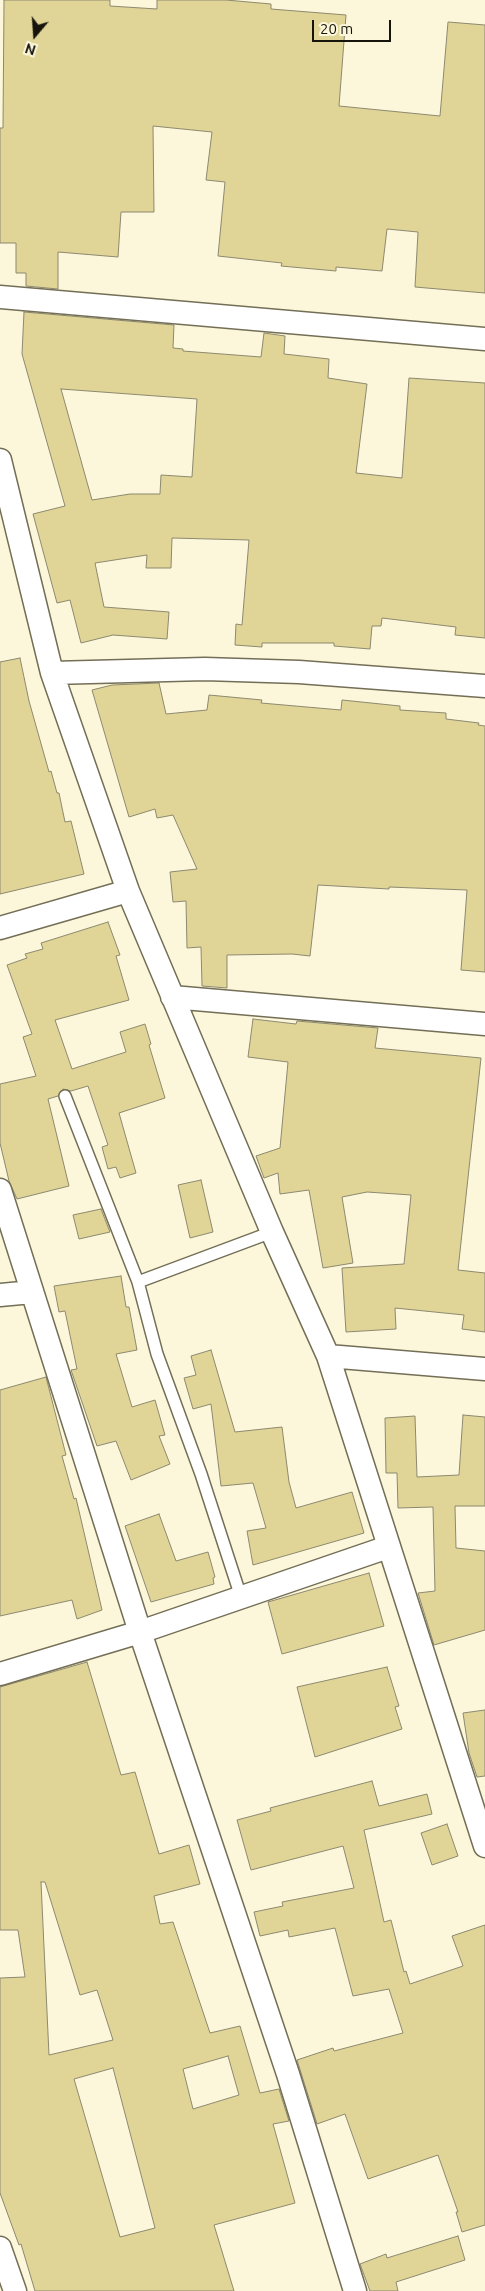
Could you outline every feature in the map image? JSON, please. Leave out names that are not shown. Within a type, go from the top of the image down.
[{"type":"street","points":[[0,297],[485,339]]},
{"type":"street","points":[[0,460],[52,673],[128,891],[272,1232],[328,1356],[485,1846]]},
{"type":"street","points":[[52,673],[224,670],[308,673],[485,686]]},
{"type":"street","points":[[0,928],[128,891]]},
{"type":"street","points":[[172,997],[485,1024]]},
{"type":"street","points":[[0,1190],[140,1632],[288,2074],[355,2291]]},
{"type":"street","points":[[0,1295],[32,1292]]},
{"type":"street","points":[[328,1356],[485,1369]]},
{"type":"street","points":[[0,1674],[140,1632],[388,1547]]},
{"type":"street","points":[[0,2248],[15,2291]]},
{"type":"lane","points":[[65,1096],[138,1282],[157,1354],[201,1474],[241,1597]]},
{"type":"lane","points":[[138,1282],[272,1232]]},
{"type":"building","points":[[4,0],[110,0],[110,6],[157,9],[157,0],[226,0],[271,4],[271,9],[346,15],[339,106],[440,116],[448,22],[485,25],[485,293],[415,287],[418,232],[387,229],[382,271],[336,267],[336,271],[281,266],[282,263],[218,256],[225,182],[206,180],[212,132],[153,126],[154,212],[121,212],[118,257],[58,252],[58,289],[26,286],[26,273],[16,273],[16,243],[0,243],[0,128],[3,128]]},
{"type":"building","points":[[24,312],[174,325],[173,348],[183,349],[183,351],[261,357],[264,333],[285,336],[284,354],[329,359],[328,378],[367,384],[356,473],[402,478],[409,378],[485,383],[485,638],[455,635],[456,627],[382,618],[381,626],[372,626],[370,649],[334,646],[334,643],[262,643],[262,647],[235,645],[236,624],[242,625],[249,540],[172,538],[171,568],[146,568],[147,555],[95,563],[104,607],[169,612],[167,639],[113,635],[81,643],[70,600],[57,603],[33,514],[65,506],[22,354]],"holes":[[[61,389],[197,399],[192,477],[161,475],[160,494],[130,494],[92,500]]]},
{"type":"building","points":[[20,658],[29,701],[49,772],[51,771],[57,793],[59,793],[65,822],[71,821],[84,874],[0,894],[0,662]]},
{"type":"building","points":[[159,683],[166,714],[207,710],[209,695],[262,700],[261,703],[341,710],[342,700],[400,706],[400,710],[446,713],[446,719],[479,723],[478,725],[485,726],[485,972],[461,970],[467,890],[389,887],[389,889],[318,885],[310,956],[292,954],[227,955],[227,988],[202,986],[201,947],[187,948],[186,901],[173,902],[170,872],[197,869],[173,815],[157,818],[155,809],[129,817],[92,690],[112,685]]},
{"type":"building","points":[[108,922],[120,955],[116,956],[129,1000],[55,1020],[72,1069],[126,1052],[120,1032],[145,1024],[151,1044],[149,1045],[165,1098],[119,1113],[136,1173],[120,1178],[116,1167],[108,1169],[102,1147],[108,1145],[88,1086],[71,1091],[63,1089],[58,1096],[48,1099],[69,1186],[17,1199],[9,1181],[0,1143],[0,1084],[36,1076],[23,1037],[32,1034],[7,965],[27,958],[25,954],[43,949],[41,943]]},
{"type":"building","points":[[253,1019],[296,1024],[297,1021],[378,1028],[375,1048],[481,1058],[458,1270],[485,1273],[485,1332],[462,1329],[464,1315],[395,1308],[396,1329],[346,1332],[342,1268],[404,1264],[411,1195],[367,1192],[342,1197],[353,1263],[323,1268],[309,1190],[280,1194],[278,1173],[264,1178],[256,1156],[280,1148],[288,1062],[248,1057]]},
{"type":"building","points":[[201,1180],[213,1232],[190,1238],[178,1185]]},
{"type":"building","points":[[101,1209],[110,1232],[79,1239],[73,1215]]},
{"type":"building","points":[[121,1276],[126,1307],[129,1307],[137,1350],[116,1354],[132,1407],[155,1400],[165,1435],[159,1436],[170,1464],[131,1480],[116,1441],[97,1446],[71,1370],[77,1369],[65,1311],[59,1312],[54,1286]]},
{"type":"building","points":[[211,1350],[235,1432],[282,1427],[289,1482],[296,1508],[352,1492],[364,1533],[253,1565],[247,1531],[266,1528],[253,1483],[221,1486],[211,1404],[193,1409],[184,1378],[196,1375],[191,1356]]},
{"type":"building","points":[[46,1377],[66,1455],[62,1456],[74,1499],[76,1498],[102,1610],[77,1619],[72,1600],[0,1616],[0,1390]]},
{"type":"building","points":[[463,1415],[485,1417],[485,1506],[455,1506],[456,1548],[485,1551],[485,1630],[434,1645],[418,1593],[435,1591],[433,1507],[398,1508],[397,1473],[386,1473],[385,1418],[415,1416],[417,1477],[459,1475]]},
{"type":"building","points":[[159,1514],[176,1561],[208,1552],[215,1577],[213,1578],[214,1584],[151,1602],[125,1526]]},
{"type":"building","points":[[369,1573],[384,1626],[282,1654],[268,1602]]},
{"type":"building","points":[[87,1662],[121,1775],[135,1772],[159,1854],[189,1845],[200,1884],[154,1896],[160,1924],[173,1922],[210,2033],[240,2026],[260,2093],[279,2089],[289,2121],[273,2124],[295,2203],[214,2225],[234,2291],[35,2291],[21,2244],[19,2245],[0,2193],[0,1978],[25,1977],[18,1930],[0,1930],[0,1687]],"holes":[[[41,1882],[45,1882],[80,1995],[97,1990],[113,2040],[49,2055]],[[228,2056],[239,2095],[193,2109],[183,2069]],[[113,2068],[155,2228],[120,2237],[74,2079]]]},
{"type":"building","points":[[387,1667],[399,1706],[395,1707],[402,1729],[315,1757],[297,1687]]},
{"type":"building","points":[[485,1710],[485,1776],[477,1777],[469,1753],[463,1713]]},
{"type":"building","points":[[372,1781],[379,1806],[427,1794],[432,1814],[364,1830],[384,1922],[391,1920],[404,1972],[406,1971],[410,1984],[463,1966],[452,1936],[485,1925],[485,2225],[462,2232],[456,2212],[458,2212],[438,2155],[368,2179],[345,2114],[317,2124],[297,2060],[333,2048],[334,2051],[403,2033],[389,1989],[353,1996],[335,1928],[289,1937],[288,1930],[260,1936],[254,1912],[283,1906],[282,1902],[354,1888],[343,1846],[251,1870],[237,1820],[271,1811],[270,1808]]},
{"type":"building","points":[[447,1824],[458,1856],[432,1865],[421,1833]]},
{"type":"building","points":[[458,2236],[465,2260],[396,2282],[398,2291],[370,2291],[360,2264],[386,2254],[387,2258]]}]
